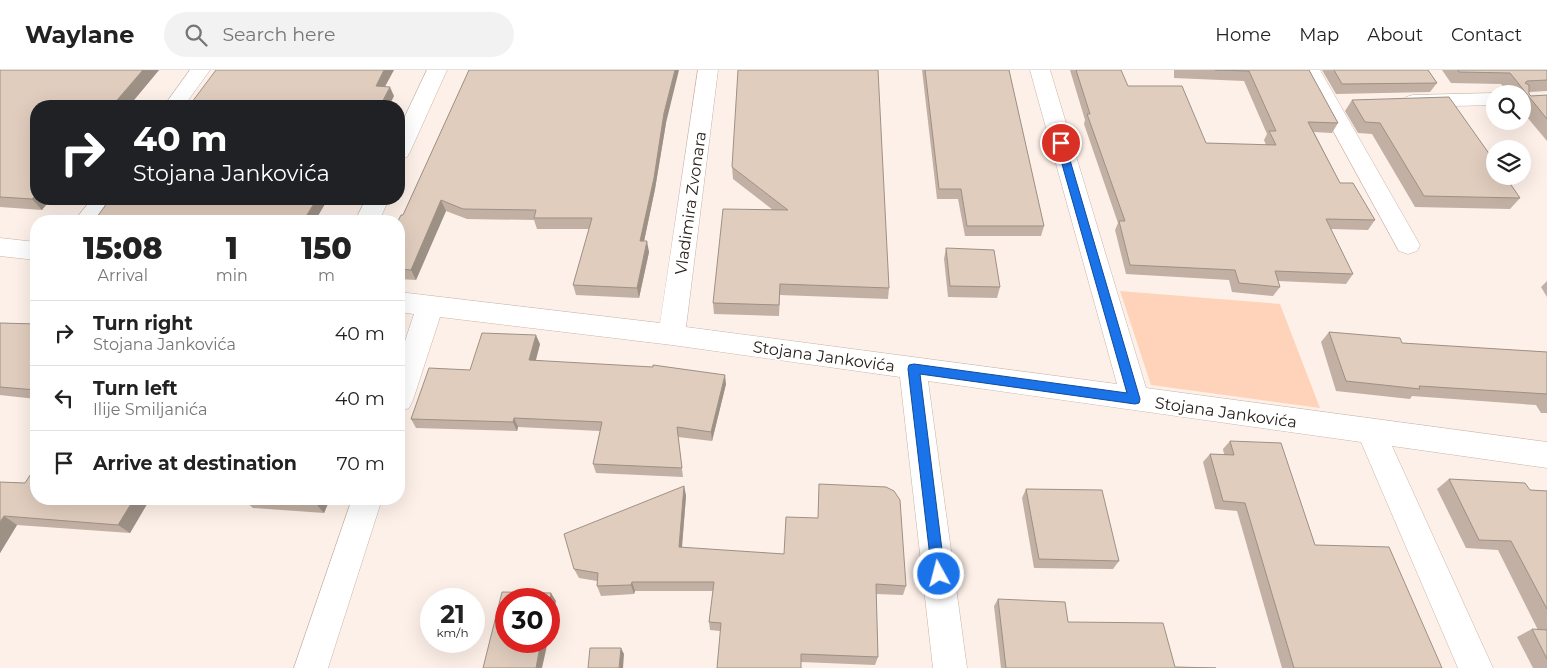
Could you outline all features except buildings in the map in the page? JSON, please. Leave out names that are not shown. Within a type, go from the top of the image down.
[{"type":"street","points":[[178,100],[200,70]]},
{"type":"street","points":[[405,139],[437,70]]},
{"type":"street","name":"Vladimira Zvonara","points":[[672,335],[708,70]]},
{"type":"street","points":[[1040,70],[1135,399]]},
{"type":"street","points":[[1310,70],[1339,103],[1408,245]]},
{"type":"street","points":[[1398,102],[1486,100]]},
{"type":"street","points":[[91,215],[100,205]]},
{"type":"street","points":[[0,247],[30,250]]},
{"type":"street","name":"Stojana Jankovića","points":[[405,303],[672,335],[1547,455]]},
{"type":"street","points":[[405,382],[430,306]]},
{"type":"street","points":[[914,369],[950,668]]},
{"type":"street","points":[[1371,431],[1476,668]]},
{"type":"street","points":[[311,668],[364,505]]},
{"type":"shaded area","points":[[1120,291],[1280,304],[1320,408],[1151,385]]},
{"type":"route","points":[[939,574],[914,369],[1135,399],[1061,143]]}]
